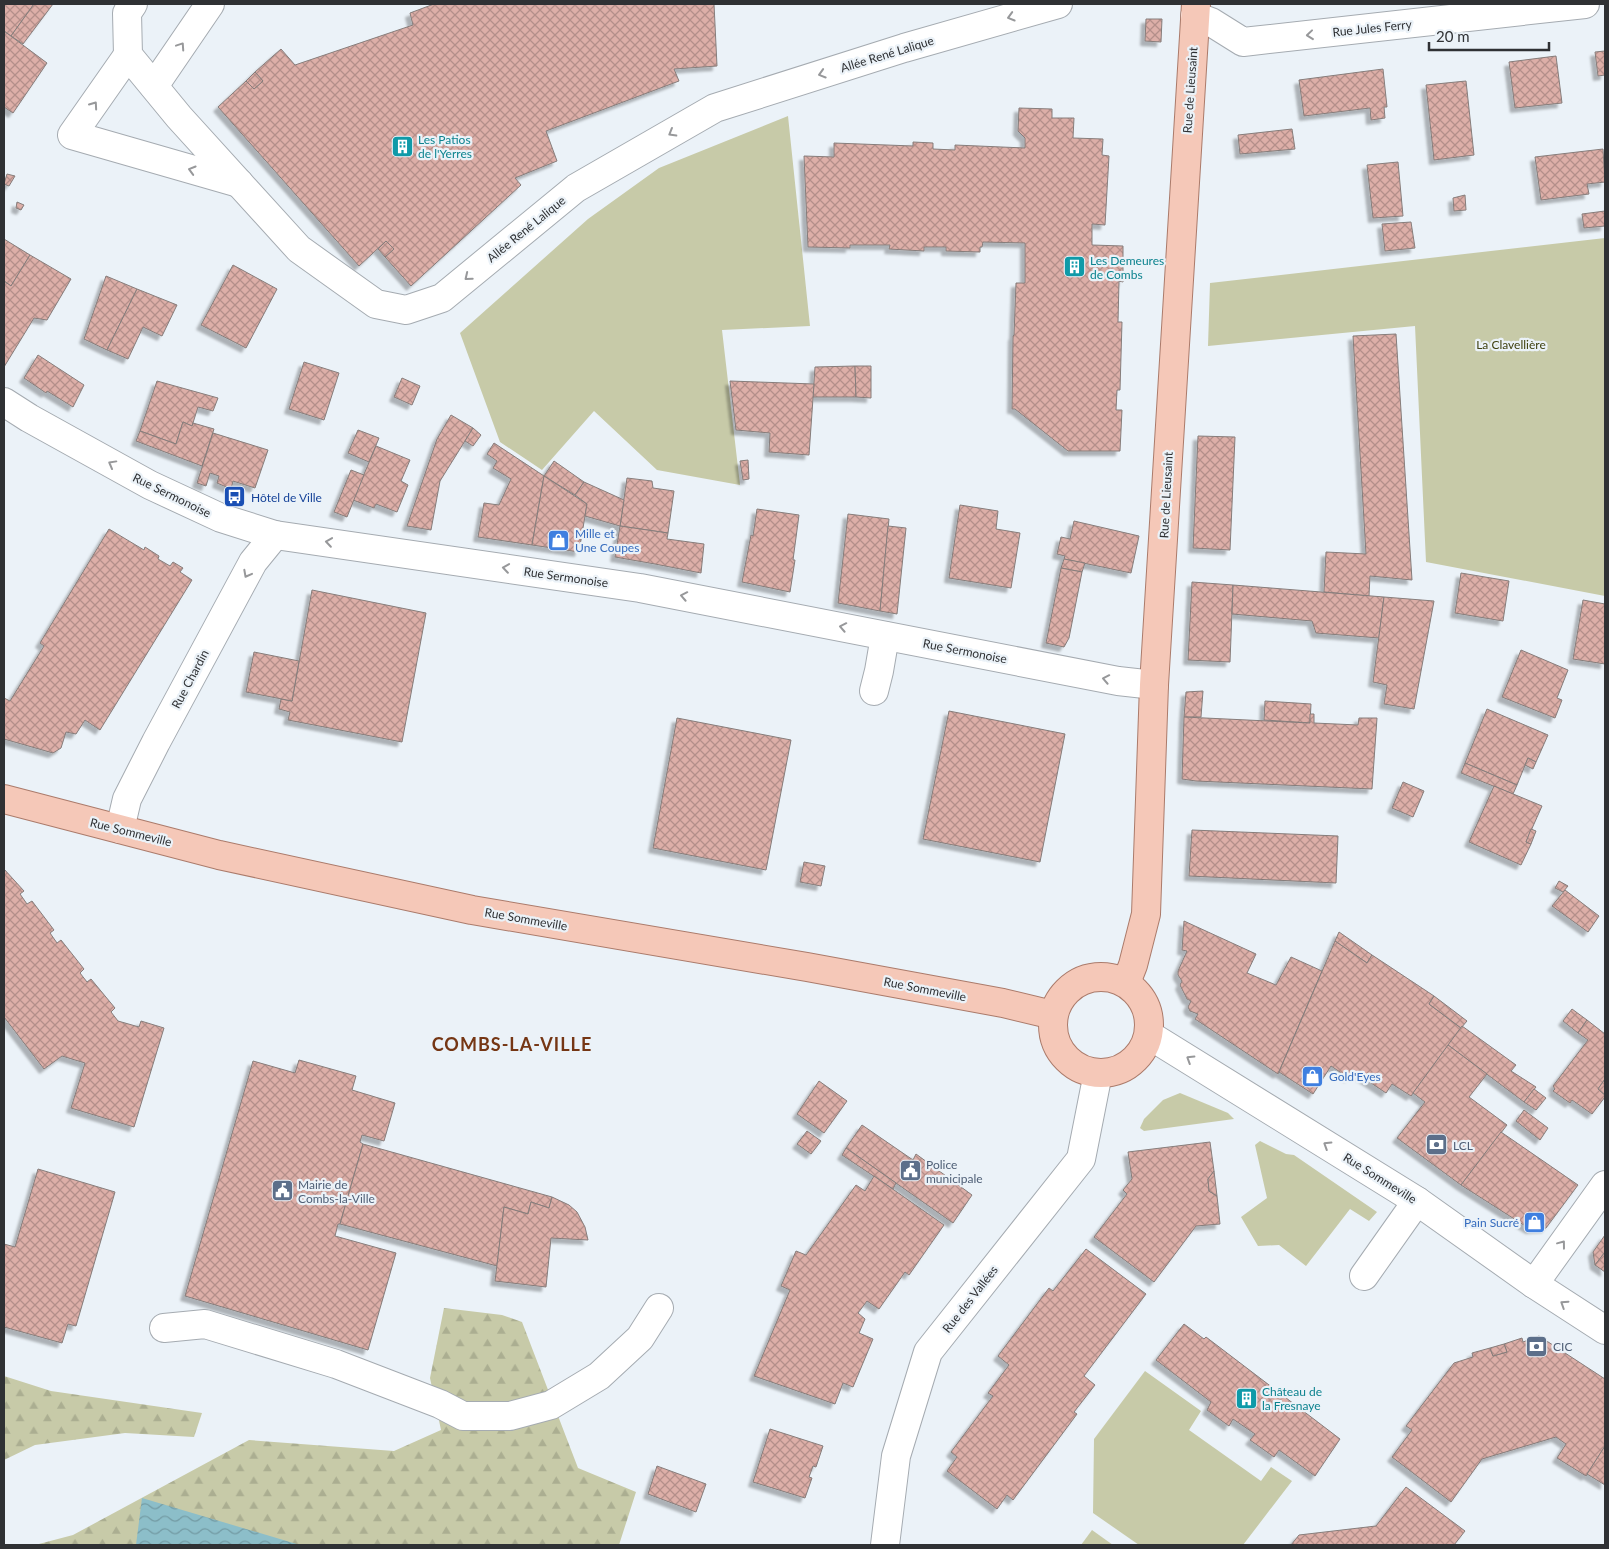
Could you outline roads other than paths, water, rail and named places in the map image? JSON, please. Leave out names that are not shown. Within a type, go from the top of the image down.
[{"type":"main road","name":"Rue de Lieusaint","points":[[1126,983],[1133,965],[1146,914],[1154,685],[1196,10]]},
{"type":"main road","name":"Rue Sommeville","points":[[4,799],[219,855],[472,910],[807,967],[1053,1014]]},
{"type":"main road","points":[[1096,977],[1111,978],[1126,983],[1146,1005],[1150,1020],[1149,1034],[1144,1048],[1136,1059],[1125,1068],[1112,1073],[1098,1074],[1082,1070],[1068,1060],[1058,1047],[1053,1031],[1053,1014],[1059,1000],[1069,988],[1082,980],[1096,977]]},
{"type":"street","points":[[133,4],[127,13],[128,55],[72,136],[240,183]]},
{"type":"street","points":[[154,86],[210,4]]},
{"type":"street","name":"Allée René Lalique","points":[[128,55],[299,249],[376,304],[406,310],[442,298],[576,188],[715,108],[904,48],[1058,4]]},
{"type":"street","name":"Rue Jules Ferry","points":[[1196,10],[1243,42],[1585,4]]},
{"type":"street","name":"Rue Sermonoise","points":[[4,402],[29,418],[150,485],[221,518],[275,535],[640,588],[1118,681],[1154,685]]},
{"type":"street","name":"Rue Chardin","points":[[120,829],[127,799],[156,742],[253,562],[275,535]]},
{"type":"street","points":[[874,691],[885,636]]},
{"type":"street","name":"Rue Sommeville","points":[[1149,1034],[1417,1201],[1534,1284],[1605,1330]]},
{"type":"street","name":"Rue des Vallées","points":[[885,1545],[896,1456],[928,1352],[1081,1159],[1098,1074]]},
{"type":"street","points":[[1534,1284],[1605,1185]]},
{"type":"street","points":[[1364,1276],[1417,1201]]},
{"type":"street","points":[[164,1328],[205,1324],[336,1364],[440,1404],[463,1416],[510,1416],[551,1405],[599,1376],[640,1338],[658,1308]]},
{"type":"water","points":[[142,1498],[300,1545],[136,1545]]},
{"type":"place","name":"Les Patios de l'Yerres","points":[[402,146]]},
{"type":"place","name":"Les Demeures de Combs","points":[[1074,267]]},
{"type":"place","name":"Hôtel de Ville","points":[[235,497]]},
{"type":"place","name":"Mille et Une Coupes","points":[[559,540]]},
{"type":"place","name":"Gold'Eyes","points":[[1313,1076]]},
{"type":"place","name":"LCL","points":[[1437,1145]]},
{"type":"place","name":"Police municipale","points":[[910,1171]]},
{"type":"place","name":"Mairie de Combs-la-Ville","points":[[282,1191]]},
{"type":"place","name":"Pain Sucré","points":[[1535,1222]]},
{"type":"place","name":"CIC","points":[[1537,1346]]},
{"type":"place","name":"Château de la Fresnaye","points":[[1246,1398]]},
{"type":"district","name":"COMBS-LA-VILLE","points":[[512,1044]]},
{"type":"park label","name":"La Clavellière","points":[[1511,344]]}]
